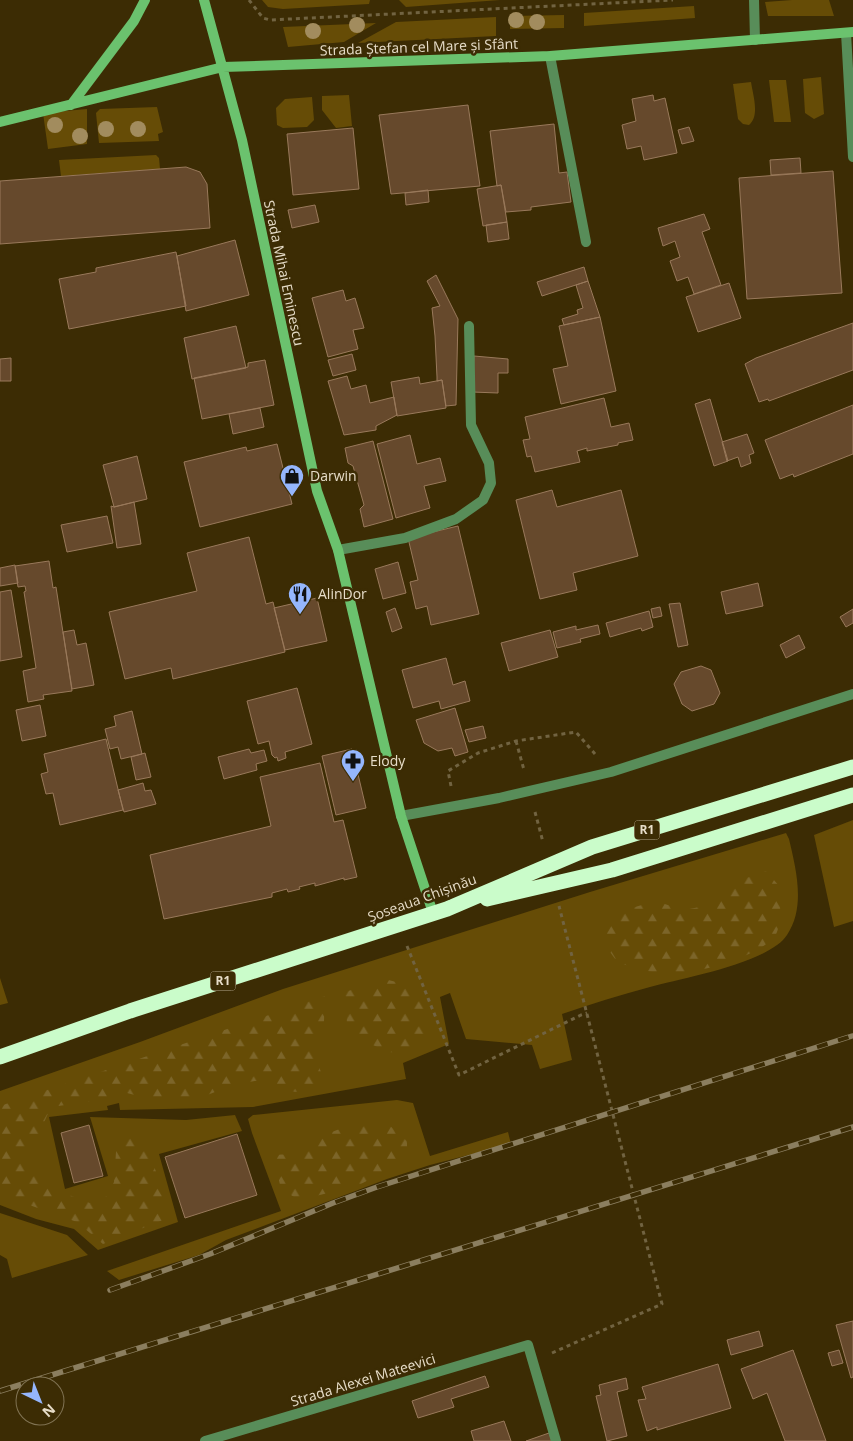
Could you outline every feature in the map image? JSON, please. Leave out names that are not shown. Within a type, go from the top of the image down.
[{"type":"highway","name":"Șoseaua Chișinău","points":[[0,1057],[130,1011],[440,911],[592,847],[853,767]]},
{"type":"highway","points":[[440,911],[612,870],[853,795]]},
{"type":"main road","points":[[71,105],[134,21],[145,0]]},
{"type":"main road","name":"Strada Mihai Eminescu","points":[[204,0],[242,140],[317,491],[338,550],[401,816],[440,911]]},
{"type":"main road","name":"Strada Ștefan cel Mare și Sfânt","points":[[0,122],[223,67],[550,56],[849,33]]},
{"type":"street","points":[[754,0],[754,40]]},
{"type":"street","name":"Strada Ștefan cel Mare și Sfânt","points":[[849,33],[853,156]]},
{"type":"street","points":[[550,56],[586,242]]},
{"type":"street","points":[[338,550],[405,538],[456,519],[483,500],[491,483],[489,463],[471,425],[469,326]]},
{"type":"street","points":[[401,816],[499,798],[611,772],[853,694]]},
{"type":"street","name":"Strada Alexei Mateevici","points":[[205,1441],[528,1345],[556,1441]]},
{"type":"path","points":[[249,0],[263,18],[270,20],[673,0]]},
{"type":"path","points":[[456,806],[448,771],[478,753],[516,741],[576,732]]},
{"type":"path","points":[[516,741],[526,778]]},
{"type":"path","points":[[534,809],[544,846]]},
{"type":"path","points":[[558,902],[647,1240],[662,1304],[573,1343]]},
{"type":"path","points":[[398,925],[459,1075],[587,1013]]},
{"type":"green space","points":[[262,0],[370,0],[369,4],[283,9],[268,7]]},
{"type":"green space","points":[[399,0],[500,0],[406,7]]},
{"type":"green space","points":[[829,0],[834,16],[768,16],[765,2]]},
{"type":"green space","points":[[694,6],[695,18],[584,26],[584,13]]},
{"type":"green space","points":[[564,15],[564,28],[510,29],[510,16]]},
{"type":"green space","points":[[496,17],[496,36],[358,43],[396,22]]},
{"type":"green space","points":[[376,23],[344,42],[288,47],[283,27]]},
{"type":"green space","points":[[821,77],[824,114],[814,119],[805,113],[803,79]]},
{"type":"green space","points":[[769,80],[786,80],[791,122],[774,122]]},
{"type":"green space","points":[[751,82],[755,111],[749,125],[743,124],[738,119],[733,84]]},
{"type":"green space","points":[[349,95],[352,126],[336,128],[322,110],[322,96]]},
{"type":"green space","points":[[312,97],[314,120],[307,127],[283,128],[277,125],[276,108],[285,99]]},
{"type":"green space","points":[[157,107],[163,132],[158,134],[159,141],[99,143],[96,113],[100,109]]},
{"type":"green space","points":[[87,109],[87,144],[48,149],[43,113]]},
{"type":"green space","points":[[156,155],[159,158],[160,169],[61,176],[59,160]]},
{"type":"green space","points":[[853,820],[853,921],[834,927],[814,835]]},
{"type":"green space","points":[[786,833],[789,839],[798,888],[796,912],[793,924],[787,935],[777,945],[763,954],[744,961],[703,974],[628,993],[562,1014],[572,1060],[540,1069],[532,1045],[466,1039],[450,993],[440,997],[449,1044],[403,1063],[406,1079],[253,1107],[120,1110],[119,1103],[107,1106],[108,1110],[49,1117],[65,1189],[108,1176],[90,1117],[186,1120],[235,1115],[242,1131],[159,1154],[178,1222],[98,1250],[74,1229],[36,1219],[0,1205],[0,1091],[283,989],[590,892]]},
{"type":"green space","points":[[766,871],[780,887],[779,926],[775,936],[767,944],[741,958],[708,968],[678,974],[667,974],[618,963],[600,938],[612,914],[655,901],[684,910],[710,905],[732,883]]},
{"type":"green space","points":[[0,978],[8,1003],[0,1005]]},
{"type":"green space","points":[[384,979],[409,985],[426,1002],[429,1037],[410,1054],[389,1052],[361,1040],[347,1024],[345,992]]},
{"type":"green space","points":[[325,996],[324,1021],[315,1056],[325,1083],[315,1089],[302,1092],[278,1091],[266,1079],[233,1085],[197,1099],[146,1098],[127,1093],[87,1102],[51,1107],[26,1162],[43,1185],[90,1203],[107,1196],[114,1182],[117,1137],[128,1137],[145,1150],[151,1160],[164,1197],[168,1218],[103,1244],[77,1222],[21,1202],[0,1185],[0,1106]]},
{"type":"green space","points":[[397,1100],[413,1103],[430,1156],[508,1132],[511,1144],[430,1165],[387,1179],[226,1240],[199,1255],[119,1280],[107,1271],[281,1211],[252,1133],[248,1119],[253,1115]]},
{"type":"green space","points":[[360,1121],[388,1124],[407,1141],[407,1160],[357,1186],[299,1200],[281,1189],[273,1155],[292,1154],[314,1139]]},
{"type":"green space","points":[[0,1213],[67,1235],[88,1255],[12,1278],[7,1259],[0,1255]]},
{"type":"building","points":[[653,95],[654,101],[665,98],[677,153],[644,160],[641,146],[627,149],[622,125],[636,121],[632,99]]},
{"type":"building","points":[[468,105],[480,186],[391,194],[379,115]]},
{"type":"building","points":[[554,124],[559,173],[567,172],[571,202],[531,207],[531,210],[506,212],[501,185],[497,186],[490,131]]},
{"type":"building","points":[[689,127],[694,141],[682,144],[678,130]]},
{"type":"building","points":[[353,128],[359,189],[293,195],[287,134]]},
{"type":"building","points":[[800,158],[801,173],[771,175],[770,160]]},
{"type":"building","points":[[186,167],[200,172],[207,184],[210,228],[0,244],[0,181]]},
{"type":"building","points":[[833,171],[842,293],[747,299],[739,178]]},
{"type":"building","points":[[501,185],[507,222],[483,226],[477,189]]},
{"type":"building","points":[[428,190],[429,202],[406,205],[405,193]]},
{"type":"building","points":[[315,205],[319,222],[292,228],[288,210]]},
{"type":"building","points":[[704,214],[710,229],[702,232],[721,285],[694,294],[688,277],[677,281],[670,261],[680,257],[675,241],[663,246],[658,228]]},
{"type":"building","points":[[507,222],[509,239],[488,242],[486,225]]},
{"type":"building","points":[[235,240],[249,295],[186,311],[177,256]]},
{"type":"building","points":[[176,252],[186,306],[69,329],[59,279],[96,272],[96,268]]},
{"type":"building","points":[[584,267],[588,281],[542,296],[537,282]]},
{"type":"building","points":[[436,275],[458,319],[456,405],[446,406],[442,380],[437,381],[432,308],[440,306],[427,281]]},
{"type":"building","points":[[588,281],[600,317],[564,325],[562,319],[578,314],[577,310],[583,308],[576,285]]},
{"type":"building","points":[[729,283],[741,318],[698,332],[686,297]]},
{"type":"building","points":[[343,290],[346,301],[355,298],[364,328],[353,330],[358,349],[328,357],[312,298]]},
{"type":"building","points":[[600,317],[616,391],[561,404],[553,369],[568,366],[559,326]]},
{"type":"building","points":[[853,323],[853,370],[769,401],[768,399],[759,402],[745,364],[756,358]]},
{"type":"building","points":[[236,326],[246,368],[192,379],[184,338]]},
{"type":"building","points":[[352,354],[356,370],[333,376],[328,360]]},
{"type":"building","points":[[474,356],[508,359],[508,373],[498,373],[498,393],[472,392]]},
{"type":"building","points":[[11,358],[11,381],[0,381],[0,359]]},
{"type":"building","points":[[265,360],[274,405],[202,419],[194,378],[248,367],[248,363]]},
{"type":"building","points":[[347,376],[351,389],[366,385],[370,403],[394,397],[397,415],[376,426],[376,430],[344,435],[328,381]]},
{"type":"building","points":[[419,377],[420,384],[442,380],[446,408],[397,416],[391,382]]},
{"type":"building","points":[[604,398],[611,427],[629,423],[633,440],[618,443],[618,445],[587,451],[587,448],[577,451],[580,462],[535,472],[531,456],[527,457],[523,440],[530,439],[525,417]]},
{"type":"building","points":[[710,399],[728,461],[714,466],[695,404]]},
{"type":"building","points":[[853,405],[853,454],[794,477],[793,474],[780,479],[765,440]]},
{"type":"building","points":[[260,408],[264,427],[233,434],[229,414]]},
{"type":"building","points":[[747,434],[754,453],[749,455],[751,463],[741,467],[738,457],[727,461],[722,442]]},
{"type":"building","points":[[410,435],[417,464],[440,458],[446,481],[424,486],[430,508],[396,518],[377,444]]},
{"type":"building","points":[[373,441],[393,519],[364,527],[360,509],[364,505],[353,466],[348,463],[345,448]]},
{"type":"building","points":[[277,444],[292,504],[200,527],[184,462],[246,447],[247,451]]},
{"type":"building","points":[[137,456],[147,499],[114,507],[103,465]]},
{"type":"building","points":[[552,490],[557,507],[621,490],[638,556],[573,573],[577,590],[540,599],[516,500]]},
{"type":"building","points":[[134,502],[141,544],[117,548],[111,506]]},
{"type":"building","points":[[107,516],[113,543],[67,552],[61,525]]},
{"type":"building","points":[[458,526],[479,614],[431,625],[427,606],[416,609],[410,582],[418,580],[408,538]]},
{"type":"building","points":[[249,537],[266,604],[273,602],[285,652],[173,679],[171,668],[125,679],[109,612],[197,591],[187,553]]},
{"type":"building","points":[[49,561],[53,588],[56,587],[72,691],[43,695],[44,699],[28,702],[23,671],[36,668],[24,592],[26,591],[25,586],[18,587],[15,566]]},
{"type":"building","points":[[398,562],[406,593],[383,599],[375,569]]},
{"type":"building","points":[[15,565],[18,583],[0,586],[0,568]]},
{"type":"building","points":[[758,583],[763,606],[726,614],[721,592]]},
{"type":"building","points":[[11,590],[22,657],[0,661],[0,592]]},
{"type":"building","points":[[317,598],[327,641],[285,650],[274,608]]},
{"type":"building","points":[[680,603],[688,645],[678,647],[669,604]]},
{"type":"building","points":[[660,607],[662,616],[653,618],[651,609]]},
{"type":"building","points":[[395,608],[402,628],[392,632],[386,612]]},
{"type":"building","points":[[853,609],[853,623],[846,627],[840,617]]},
{"type":"building","points":[[649,611],[653,627],[642,631],[641,628],[610,637],[606,623]]},
{"type":"building","points":[[598,625],[600,634],[580,639],[581,642],[557,648],[553,632],[576,626],[576,630]]},
{"type":"building","points":[[74,630],[77,645],[86,643],[94,685],[72,689],[63,632]]},
{"type":"building","points":[[550,630],[558,657],[509,671],[501,643]]},
{"type":"building","points":[[799,635],[805,648],[786,658],[780,645]]},
{"type":"building","points":[[446,658],[453,685],[465,681],[470,701],[441,709],[439,701],[413,708],[402,670]]},
{"type":"building","points":[[701,666],[711,670],[720,693],[714,704],[692,711],[682,704],[674,684],[681,672]]},
{"type":"building","points":[[297,688],[312,744],[285,752],[286,758],[278,761],[277,757],[275,758],[272,755],[269,741],[258,744],[247,701]]},
{"type":"building","points":[[40,705],[46,736],[22,741],[16,710]]},
{"type":"building","points":[[455,708],[468,752],[455,756],[452,748],[438,751],[424,743],[416,720]]},
{"type":"building","points":[[132,711],[142,754],[121,759],[118,747],[110,749],[105,729],[116,726],[114,716]]},
{"type":"building","points":[[483,726],[486,738],[469,742],[465,730]]},
{"type":"building","points":[[106,739],[123,810],[60,825],[53,793],[46,794],[41,774],[48,772],[44,754]]},
{"type":"building","points":[[249,749],[251,753],[264,750],[267,761],[256,764],[257,770],[224,779],[218,757]]},
{"type":"building","points":[[352,749],[366,808],[336,815],[322,756]]},
{"type":"building","points":[[145,753],[151,777],[136,780],[131,757]]},
{"type":"building","points":[[320,763],[334,822],[343,820],[357,877],[344,880],[344,878],[315,886],[315,883],[288,892],[287,889],[272,893],[272,897],[164,919],[150,855],[271,826],[260,777]]},
{"type":"building","points":[[143,783],[145,791],[151,790],[156,804],[124,812],[118,790]]},
{"type":"building","points":[[89,1125],[103,1176],[74,1183],[61,1133]]},
{"type":"building","points":[[237,1134],[257,1195],[185,1218],[165,1157]]},
{"type":"building","points":[[853,1321],[853,1377],[851,1378],[836,1325]]},
{"type":"building","points":[[759,1331],[763,1346],[731,1355],[727,1340]]},
{"type":"building","points":[[793,1350],[826,1441],[785,1441],[767,1393],[753,1399],[741,1369]]},
{"type":"building","points":[[839,1350],[843,1363],[832,1366],[828,1353]]},
{"type":"building","points":[[718,1364],[731,1408],[657,1430],[657,1427],[647,1431],[638,1400],[646,1399],[642,1387]]},
{"type":"building","points":[[485,1376],[489,1387],[451,1399],[454,1407],[418,1418],[412,1401]]},
{"type":"building","points":[[626,1378],[628,1389],[617,1392],[627,1436],[607,1441],[596,1396],[601,1395],[599,1385]]},
{"type":"building","points":[[504,1421],[511,1441],[474,1441],[471,1431]]},
{"type":"building","points":[[549,1433],[552,1441],[526,1441]]},
{"type":"railway","points":[[110,1290],[210,1254],[333,1203],[377,1187],[852,1036]]},
{"type":"railway","points":[[0,1391],[853,1127]]},
{"type":"place","name":"Darwin","points":[[292,497]]},
{"type":"place","name":"AlinDor","points":[[300,615]]},
{"type":"place","name":"Elody","points":[[353,782]]}]
